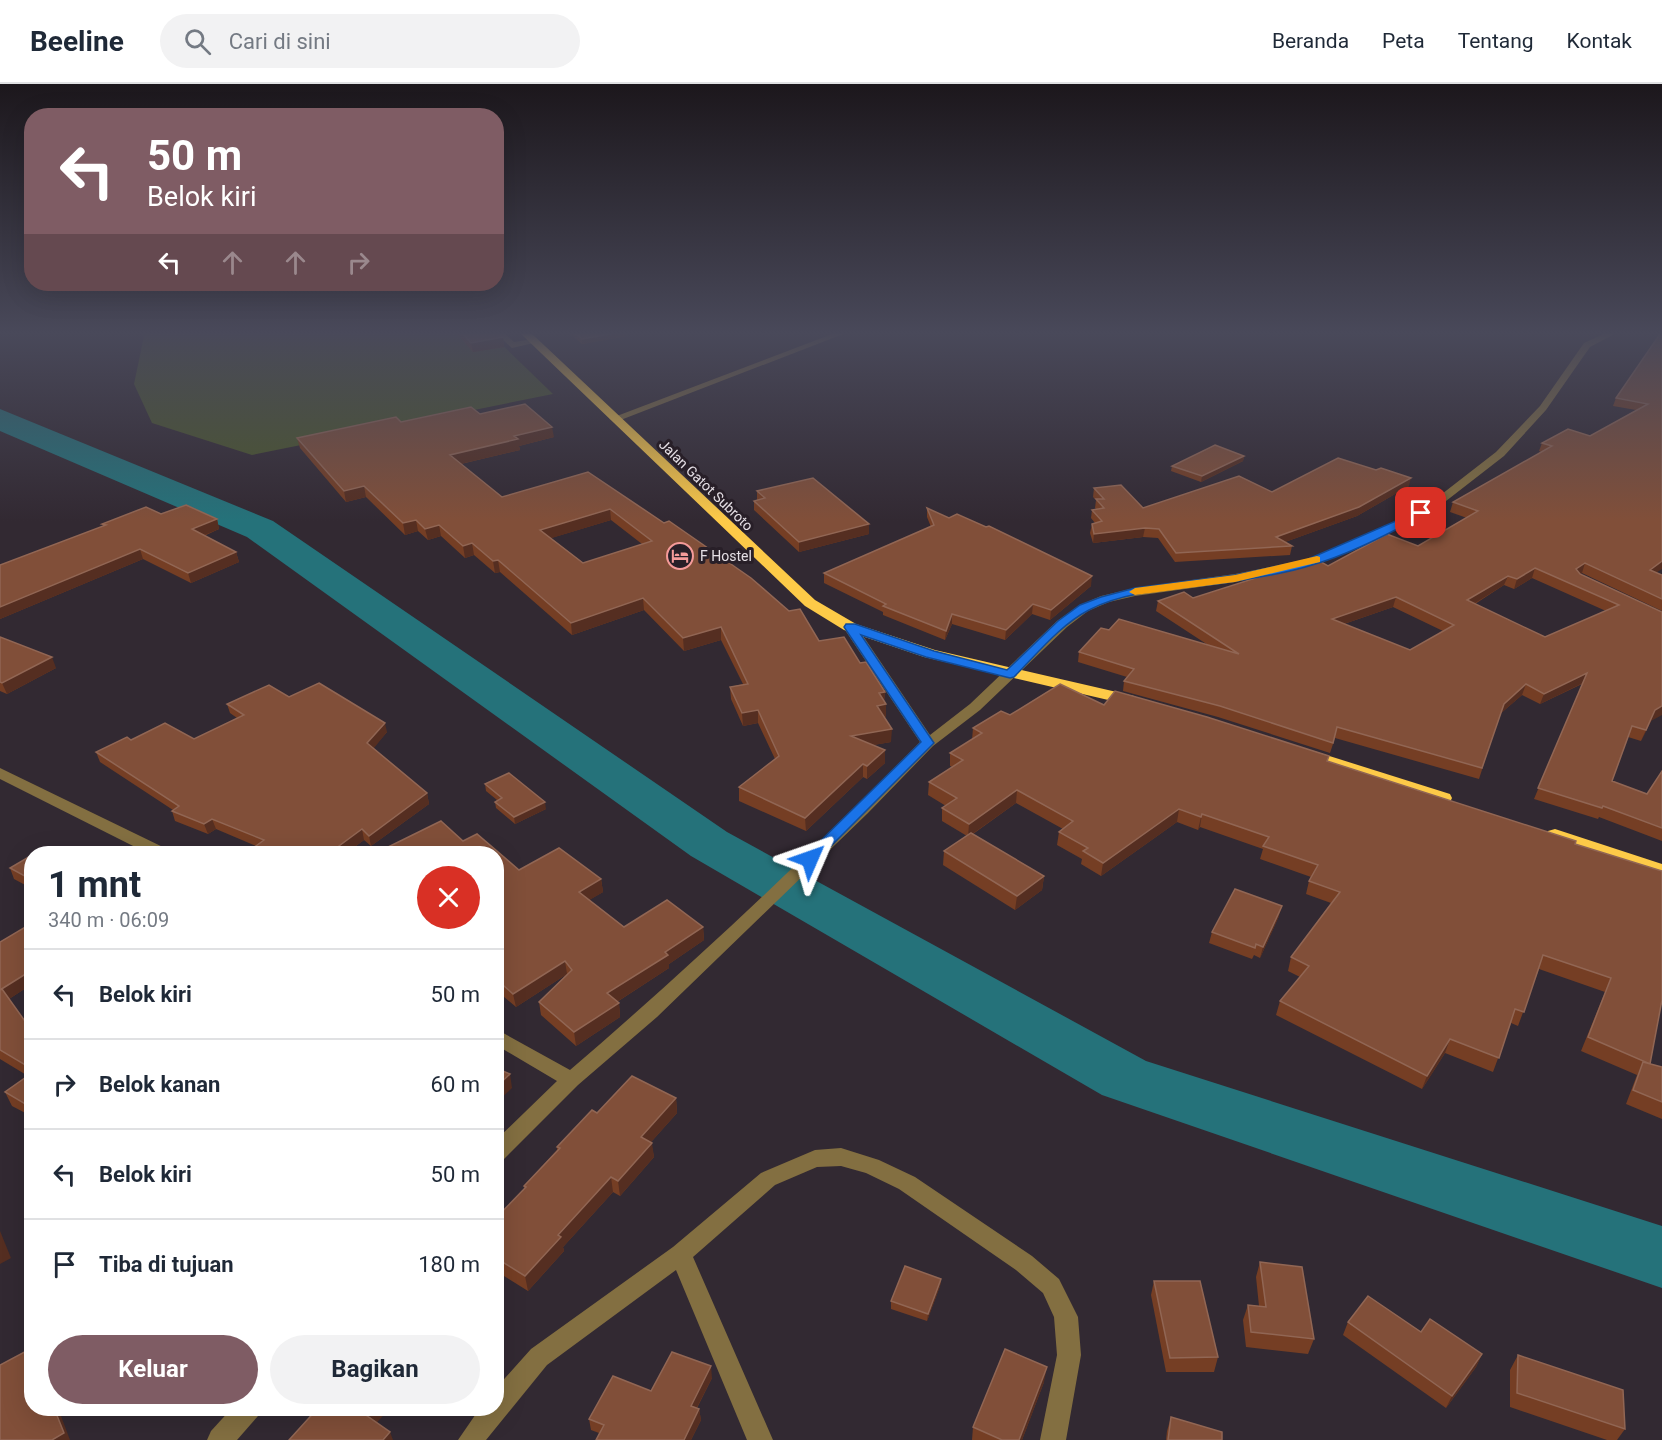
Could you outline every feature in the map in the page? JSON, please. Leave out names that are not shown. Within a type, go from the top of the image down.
[{"type":"highway","name":"Jalan Gatot Subroto","points":[[588,394],[810,603],[850,627],[930,654],[1154,707]]},
{"type":"highway","points":[[1288,748],[1458,802]]},
{"type":"highway","points":[[1534,828],[1662,871]]},
{"type":"street","points":[[614,419],[679,394]]},
{"type":"street","points":[[504,1146],[572,1080],[650,1012],[862,810],[928,743],[975,707],[1062,624],[1084,608],[1106,599],[1135,592],[1235,578],[1310,563],[1410,520],[1433,506],[1500,454],[1543,408],[1553,394]]},
{"type":"street","points":[[850,627],[928,743]]},
{"type":"street","points":[[0,773],[147,846]]},
{"type":"street","points":[[504,1041],[572,1080]]},
{"type":"street","points":[[504,1399],[539,1358],[570,1333],[681,1254],[768,1179],[815,1159],[841,1157],[872,1166],[907,1183],[1024,1263],[1051,1286],[1066,1317],[1069,1355],[1053,1440]]},
{"type":"street","points":[[681,1254],[760,1440]]},
{"type":"street","points":[[220,1440],[242,1416]]},
{"type":"street","points":[[471,1440],[490,1416]]},
{"type":"green space","points":[[139,394],[552,394],[252,455],[152,423]]},
{"type":"building","points":[[1619,394],[1662,394],[1662,561],[1650,570],[1662,575],[1662,599],[1585,563],[1576,569],[1580,574],[1662,612],[1662,706],[1655,710],[1646,730],[1632,726],[1612,781],[1647,794],[1662,771],[1662,828],[1603,806],[1602,808],[1538,788],[1587,673],[1544,694],[1526,684],[1504,704],[1482,768],[1337,727],[1333,743],[1220,706],[1124,681],[1134,669],[1079,652],[1101,628],[1109,630],[1119,619],[1239,654],[1158,601],[1184,592],[1193,598],[1316,559],[1328,566],[1387,534],[1418,546],[1478,511],[1453,502],[1552,446],[1542,443],[1568,429],[1590,436],[1648,404],[1616,398]],"holes":[[[1535,568],[1619,605],[1545,637],[1467,600],[1508,576],[1517,579]],[[1396,597],[1454,625],[1410,650],[1332,619]]]},
{"type":"building","points":[[525,404],[552,427],[514,436],[518,439],[450,455],[502,497],[588,472],[664,523],[669,521],[751,578],[789,611],[800,609],[819,641],[844,637],[860,663],[866,662],[885,692],[879,693],[886,704],[877,706],[892,729],[851,736],[885,750],[867,766],[863,764],[805,818],[739,787],[779,756],[758,710],[742,713],[730,687],[748,684],[721,627],[683,638],[643,598],[571,623],[498,560],[493,561],[472,543],[463,546],[439,525],[425,529],[416,520],[403,523],[364,486],[344,491],[297,438],[396,417],[401,422],[471,407],[480,414]],"holes":[[[610,509],[652,541],[583,563],[540,530]]]},
{"type":"building","points":[[1215,445],[1244,456],[1202,476],[1172,466]]},
{"type":"building","points":[[1338,458],[1411,478],[1359,507],[1276,537],[1292,546],[1176,553],[1159,529],[1145,528],[1094,534],[1092,524],[1102,521],[1092,510],[1104,508],[1096,499],[1104,499],[1094,488],[1121,485],[1143,508],[1239,476],[1272,492]]},
{"type":"building","points":[[813,478],[869,524],[799,542],[754,501],[765,498],[757,491]]},
{"type":"building","points":[[186,505],[217,519],[192,529],[236,552],[188,573],[140,549],[0,607],[0,565],[106,525],[102,524],[146,507],[161,514]]},
{"type":"building","points":[[927,508],[949,518],[957,514],[986,527],[989,526],[1092,576],[1051,610],[1033,604],[1006,630],[952,614],[946,631],[883,606],[886,604],[824,573],[934,525]]},
{"type":"building","points":[[0,637],[52,657],[2,683],[0,682]]},
{"type":"building","points":[[319,683],[385,723],[367,743],[427,793],[369,836],[362,829],[339,846],[256,846],[264,840],[212,819],[204,824],[172,811],[179,806],[96,752],[127,737],[131,740],[165,723],[194,739],[244,715],[227,704],[269,685],[289,697]]},
{"type":"building","points":[[1060,684],[1104,705],[1115,691],[1207,717],[1329,756],[1327,761],[1662,871],[1662,1000],[1650,1064],[1588,1037],[1611,978],[1543,955],[1524,1012],[1515,1009],[1499,1058],[1450,1039],[1427,1076],[1280,1001],[1309,966],[1291,957],[1340,892],[1309,881],[1318,865],[1263,846],[1269,837],[1202,814],[1201,817],[1179,809],[1103,863],[1083,851],[1088,848],[1059,832],[1073,821],[1017,790],[969,824],[942,808],[957,798],[929,782],[963,760],[950,753],[982,733],[973,728],[1001,711],[1010,715]]},
{"type":"building","points":[[509,773],[545,802],[514,817],[495,802],[502,798],[485,784]]},
{"type":"building","points":[[441,821],[463,841],[477,834],[491,846],[390,846]]},
{"type":"building","points":[[971,833],[1044,876],[1017,896],[944,851]]},
{"type":"building","points":[[559,848],[601,879],[579,892],[624,927],[667,900],[703,927],[665,952],[668,955],[607,993],[619,1003],[574,1032],[539,1002],[572,970],[565,961],[513,994],[504,986],[504,857],[519,870]]},
{"type":"building","points":[[24,860],[24,876],[10,868]]},
{"type":"building","points":[[1235,889],[1282,906],[1263,947],[1256,944],[1255,948],[1212,932]]},
{"type":"building","points":[[24,928],[24,975],[0,990],[0,942]]},
{"type":"building","points":[[2,989],[24,1020],[24,1064],[0,1050],[0,990]]},
{"type":"building","points":[[1643,1062],[1662,1067],[1662,1102],[1633,1090]]},
{"type":"building","points":[[504,1071],[510,1074],[504,1080]]},
{"type":"building","points":[[632,1076],[676,1098],[641,1137],[652,1143],[618,1181],[611,1177],[558,1235],[561,1237],[525,1276],[504,1263],[504,1210],[592,1110],[597,1113]]},
{"type":"building","points":[[24,1079],[24,1103],[5,1092]]},
{"type":"building","points":[[1260,1262],[1302,1267],[1314,1339],[1251,1332],[1248,1305],[1266,1307]]},
{"type":"building","points":[[905,1266],[941,1279],[928,1314],[891,1301]]},
{"type":"building","points":[[1154,1281],[1200,1281],[1218,1357],[1170,1358]]},
{"type":"building","points":[[1368,1296],[1421,1332],[1430,1319],[1482,1354],[1452,1396],[1348,1322]]},
{"type":"building","points":[[1005,1349],[1047,1367],[1019,1440],[1002,1440],[973,1427]]},
{"type":"building","points":[[24,1352],[24,1416],[57,1416],[64,1433],[52,1440],[0,1440],[0,1365]]},
{"type":"building","points":[[672,1352],[711,1366],[691,1406],[699,1409],[684,1440],[596,1440],[604,1425],[589,1419],[613,1376],[651,1391]]},
{"type":"building","points":[[1518,1355],[1623,1390],[1625,1429],[1517,1393]]},
{"type":"building","points":[[311,1416],[367,1416],[390,1432],[383,1440],[289,1440]]},
{"type":"building","points":[[1171,1417],[1222,1432],[1222,1440],[1168,1440]]},
{"type":"waterway","points":[[0,419],[260,529],[709,844],[1124,1078],[1662,1257]]},
{"type":"slow traffic","points":[[1135,592],[1281,570],[1317,560]]},
{"type":"place","name":"F Hostel","points":[[680,556]]},
{"type":"route","points":[[810,859],[928,743],[850,627],[930,654],[1010,674],[1062,624],[1084,608],[1106,599],[1135,592],[1235,578],[1310,563],[1410,520],[1421,513]]}]
